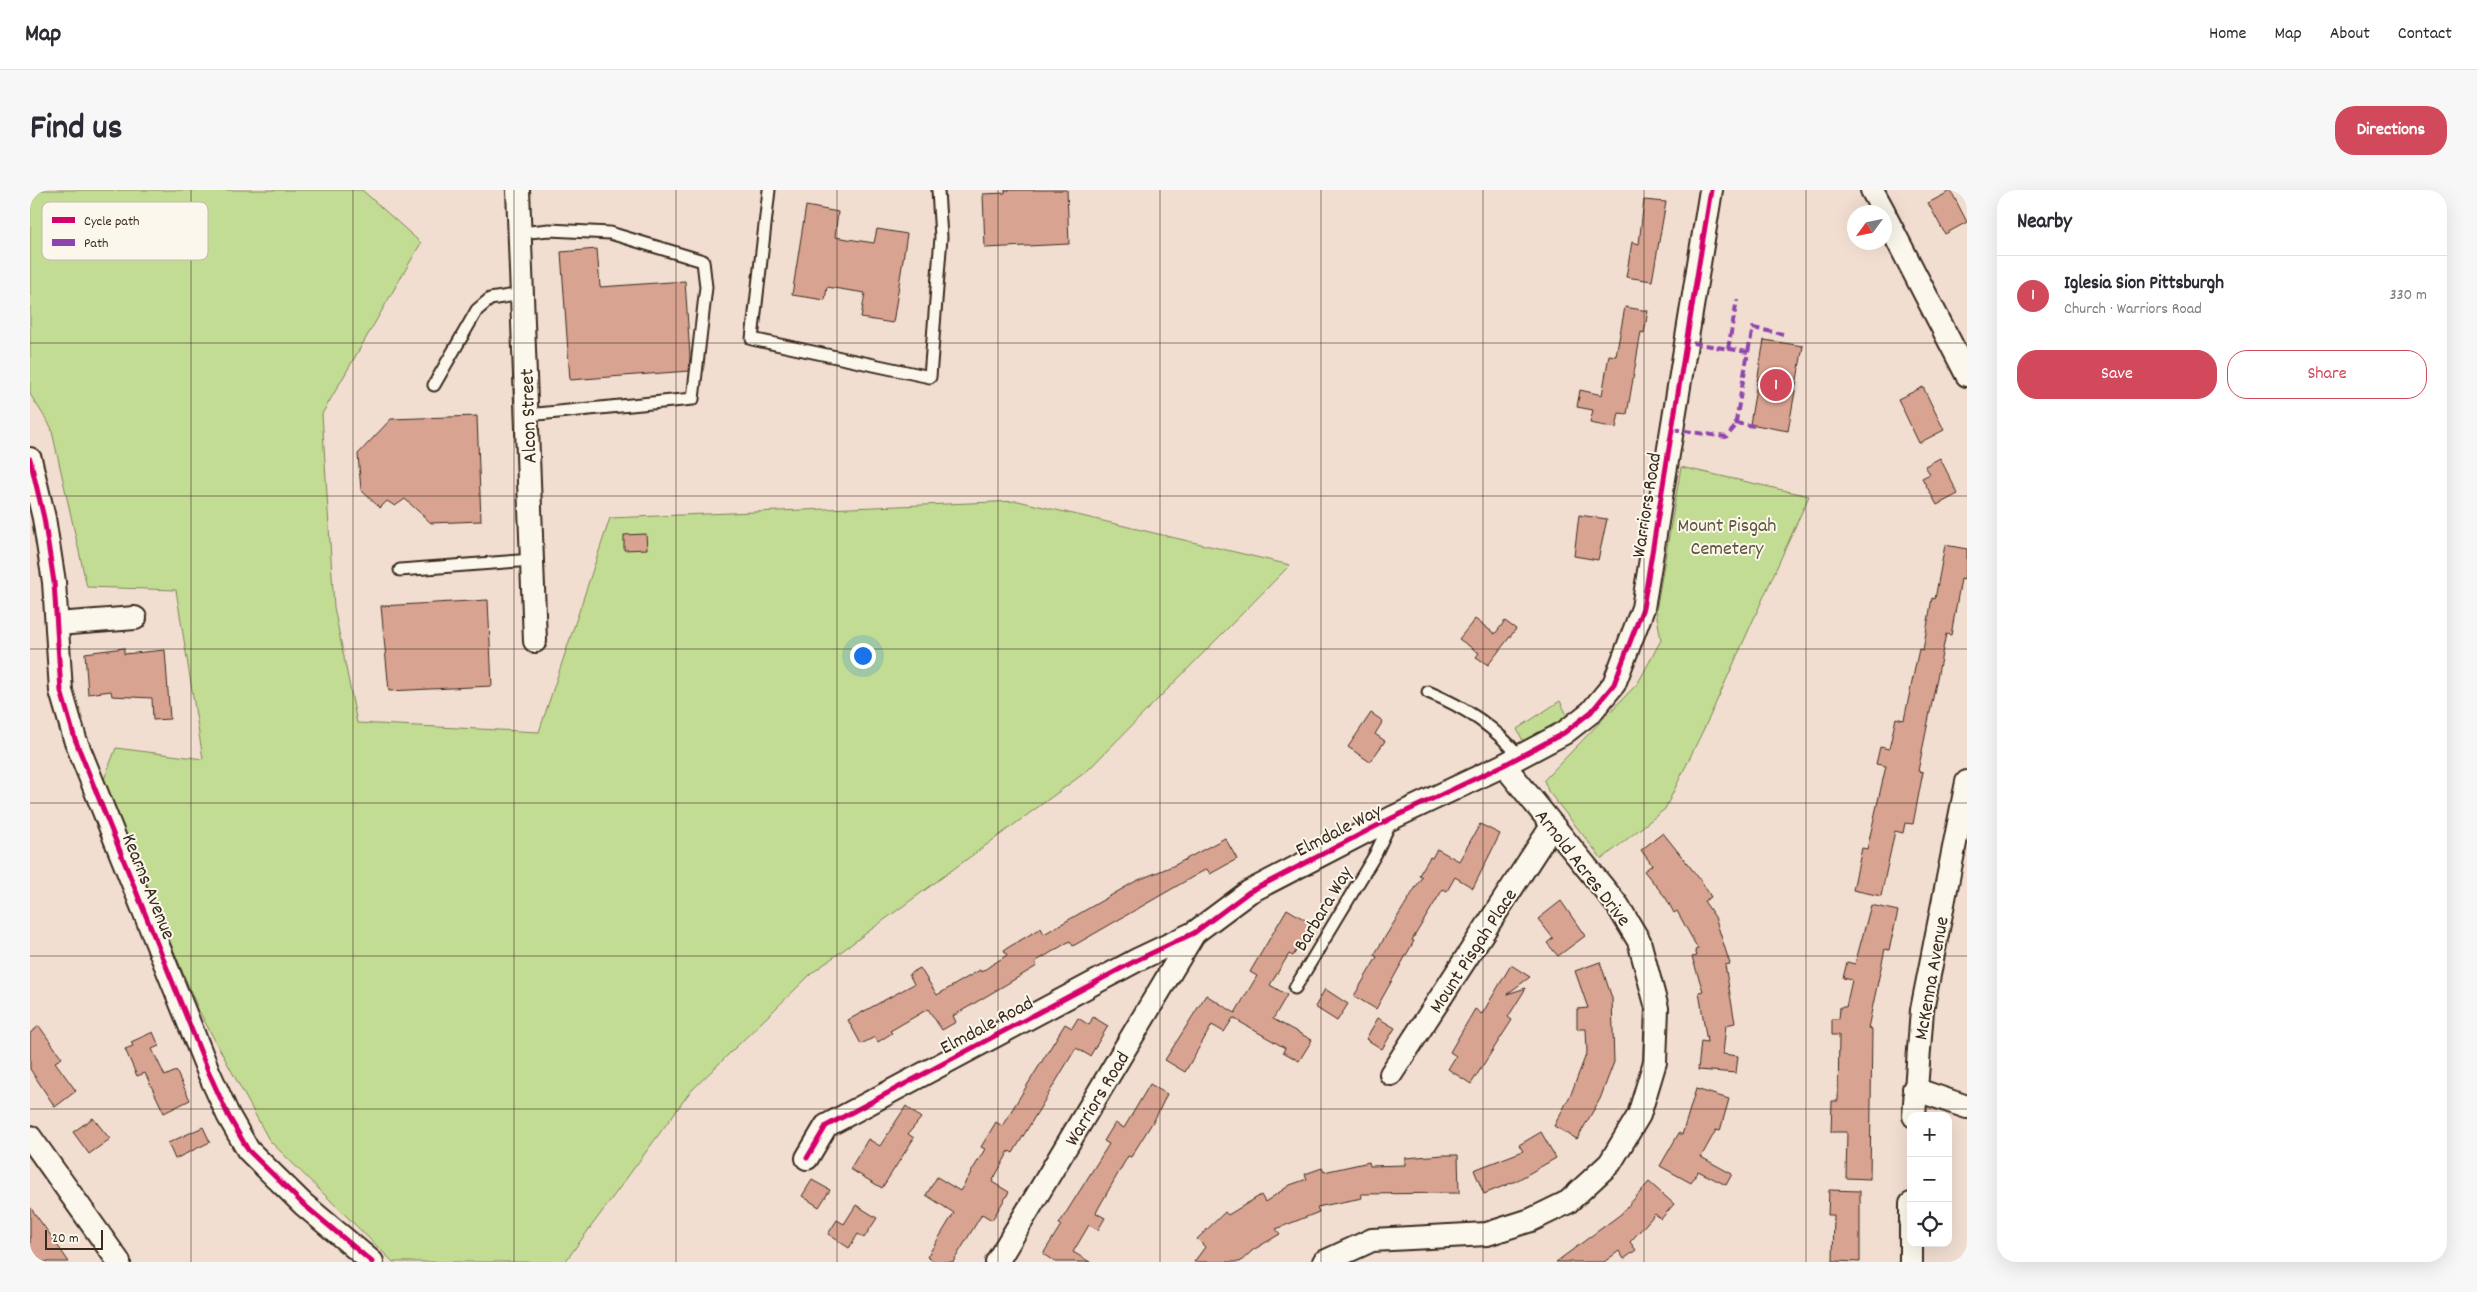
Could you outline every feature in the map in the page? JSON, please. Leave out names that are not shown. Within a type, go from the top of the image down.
[{"type":"street","name":"Alcon Street","points":[[518,190],[535,641]]},
{"type":"street","name":"Warriors Road","points":[[1512,761],[1564,733],[1591,712],[1614,684],[1643,608],[1711,190]]},
{"type":"street","points":[[1872,190],[1880,205]]},
{"type":"street","points":[[1892,229],[1967,375]]},
{"type":"street","name":"Kearns Avenue","points":[[30,459],[44,518],[57,624],[61,691],[75,739],[209,1073],[228,1115],[248,1150],[303,1204],[372,1262]]},
{"type":"street","points":[[57,624],[135,618]]},
{"type":"street","name":"Elmdale Way","points":[[1194,933],[1249,892],[1392,818],[1512,761]]},
{"type":"street","name":"Arnold Acres Drive","points":[[1324,1262],[1372,1240],[1487,1234],[1531,1220],[1568,1202],[1610,1162],[1639,1114],[1655,1062],[1657,1008],[1639,941],[1618,906],[1552,826],[1512,761]]},
{"type":"street","name":"McKenna Avenue","points":[[1914,1112],[1914,1089],[1922,1010],[1967,782]]},
{"type":"street","name":"Mount Pisgah Place","points":[[1391,1074],[1552,826]]},
{"type":"street","name":"Warriors Road","points":[[997,1262],[1194,933]]},
{"type":"street","name":"Elmdale Road","points":[[808,1158],[826,1126],[1137,960],[1194,933]]},
{"type":"street","points":[[1914,1089],[1967,1107]]},
{"type":"street","points":[[30,1137],[119,1262]]},
{"type":"street","points":[[1911,1247],[1911,1262]]},
{"type":"lane","points":[[769,190],[752,339],[930,377],[941,237],[938,190]]},
{"type":"lane","points":[[520,233],[550,230],[610,233],[703,262],[706,287],[693,399],[527,415]]},
{"type":"lane","points":[[434,385],[477,310],[490,299],[522,294]]},
{"type":"lane","points":[[400,570],[532,560]]},
{"type":"lane","points":[[1428,692],[1450,701],[1504,738],[1512,761]]},
{"type":"lane","name":"Barbara Way","points":[[1295,988],[1375,855],[1392,818]]},
{"type":"green space","points":[[30,190],[362,190],[421,243],[322,414],[334,607],[357,723],[539,732],[610,518],[1018,501],[1290,565],[1087,771],[812,973],[690,1092],[565,1262],[393,1262],[269,1140],[199,1011],[103,782],[116,748],[203,759],[176,590],[87,587],[51,427],[30,394]]},
{"type":"green space","name":"Mount Pisgah Cemetery","points":[[1681,467],[1809,496],[1710,716],[1665,809],[1602,859],[1548,791],[1544,780],[1638,683],[1661,640],[1656,611]]},
{"type":"green space","points":[[1560,701],[1568,717],[1523,741],[1517,729]]},
{"type":"building","points":[[1005,190],[1067,190],[1069,244],[985,248],[983,194],[1005,193]]},
{"type":"building","points":[[1951,191],[1967,222],[1945,234],[1928,203]]},
{"type":"building","points":[[1644,200],[1666,202],[1652,281],[1626,277],[1632,242],[1639,244]]},
{"type":"building","points":[[806,206],[838,212],[835,237],[874,243],[877,229],[907,234],[893,323],[861,318],[865,293],[827,287],[825,300],[792,295]]},
{"type":"building","points":[[597,249],[600,287],[685,281],[690,356],[689,371],[570,380],[561,252]]},
{"type":"building","points":[[1625,307],[1648,311],[1644,333],[1641,332],[1627,414],[1619,413],[1616,428],[1590,423],[1593,410],[1577,407],[1580,390],[1602,395],[1609,355],[1616,356]]},
{"type":"building","points":[[1764,340],[1803,346],[1788,431],[1750,424]]},
{"type":"building","points":[[1923,387],[1944,430],[1919,443],[1898,399]]},
{"type":"building","points":[[477,416],[481,521],[431,523],[405,499],[395,506],[387,501],[380,508],[361,490],[358,454],[391,419]]},
{"type":"building","points":[[1940,458],[1958,494],[1937,505],[1922,478],[1930,474],[1925,466]]},
{"type":"building","points":[[1579,515],[1607,519],[1598,560],[1574,556]]},
{"type":"building","points":[[646,534],[647,549],[624,550],[624,535]]},
{"type":"building","points":[[1945,545],[1967,549],[1967,563],[1964,580],[1961,579],[1951,635],[1946,634],[1918,771],[1923,772],[1913,824],[1905,823],[1903,833],[1895,831],[1881,896],[1853,890],[1862,848],[1867,849],[1886,766],[1876,764],[1880,747],[1889,749],[1896,718],[1904,720],[1919,649],[1923,650],[1932,598],[1935,599]]},
{"type":"building","points":[[488,600],[492,686],[389,691],[381,606]]},
{"type":"building","points":[[1475,619],[1495,634],[1505,621],[1516,629],[1488,665],[1476,657],[1479,653],[1459,639]]},
{"type":"building","points":[[124,648],[124,654],[165,650],[170,719],[153,720],[152,698],[112,696],[111,691],[88,694],[85,653]]},
{"type":"building","points":[[1371,713],[1383,721],[1375,734],[1385,741],[1370,762],[1348,747]]},
{"type":"building","points":[[1480,824],[1500,834],[1473,888],[1455,877],[1447,891],[1443,889],[1412,940],[1414,941],[1376,1009],[1354,996],[1377,957],[1374,955],[1422,877],[1419,875],[1430,857],[1432,858],[1437,849],[1459,861]]},
{"type":"building","points":[[1663,833],[1702,882],[1711,897],[1704,901],[1715,917],[1730,964],[1725,965],[1735,1023],[1726,1025],[1723,1054],[1738,1056],[1736,1073],[1698,1070],[1701,1041],[1707,1042],[1699,992],[1703,991],[1692,957],[1697,956],[1695,950],[1698,949],[1677,911],[1674,913],[1666,898],[1644,871],[1652,865],[1641,850]]},
{"type":"building","points":[[1225,838],[1237,859],[1210,874],[1207,869],[1203,871],[1073,946],[1070,941],[1035,962],[1037,966],[953,1016],[956,1022],[942,1030],[928,1009],[890,1031],[892,1033],[878,1042],[875,1037],[861,1044],[848,1020],[914,984],[909,974],[920,968],[937,995],[980,970],[981,972],[1007,955],[1004,950],[1041,928],[1044,934],[1136,881],[1175,865]]},
{"type":"building","points":[[1561,901],[1585,936],[1558,956],[1547,943],[1553,938],[1538,919]]},
{"type":"building","points":[[1871,905],[1898,911],[1889,950],[1885,949],[1868,1028],[1872,1029],[1870,1179],[1846,1178],[1847,1132],[1831,1132],[1832,1101],[1838,1101],[1839,1035],[1832,1035],[1832,1019],[1839,1019],[1840,1007],[1846,1007],[1852,980],[1843,978],[1847,962],[1855,964]]},
{"type":"building","points":[[1287,909],[1312,924],[1293,956],[1289,954],[1270,985],[1287,995],[1273,1019],[1312,1040],[1299,1061],[1283,1052],[1285,1048],[1233,1018],[1224,1032],[1212,1025],[1185,1072],[1165,1060],[1206,995],[1235,1013],[1257,976],[1250,972]]},
{"type":"building","points":[[1600,962],[1612,998],[1614,1062],[1600,1099],[1577,1139],[1554,1126],[1571,1094],[1587,1052],[1586,1029],[1577,1029],[1577,1009],[1588,1008],[1575,971]]},
{"type":"building","points":[[1511,965],[1530,977],[1507,994],[1526,988],[1508,1017],[1512,1020],[1471,1084],[1448,1069],[1456,1056],[1450,1052],[1475,1009],[1482,1014]]},
{"type":"building","points":[[1325,989],[1348,1004],[1337,1021],[1315,1007]]},
{"type":"building","points":[[1093,1017],[1108,1026],[1090,1056],[1076,1048],[1013,1153],[1009,1151],[992,1182],[1009,1192],[992,1220],[982,1214],[953,1262],[935,1262],[927,1257],[954,1213],[926,1195],[937,1177],[960,1191],[985,1149],[981,1147],[996,1122],[1002,1126],[1065,1024],[1072,1028],[1078,1018],[1089,1025]]},
{"type":"building","points":[[1378,1018],[1395,1028],[1382,1049],[1366,1039]]},
{"type":"building","points":[[39,1026],[62,1058],[55,1062],[76,1091],[55,1107],[30,1069],[30,1033]]},
{"type":"building","points":[[153,1032],[159,1046],[152,1049],[165,1076],[176,1071],[190,1100],[164,1113],[145,1073],[137,1076],[125,1049],[133,1046],[131,1042]]},
{"type":"building","points":[[1150,1084],[1167,1094],[1157,1115],[1131,1157],[1128,1156],[1099,1207],[1096,1213],[1105,1218],[1098,1230],[1089,1225],[1073,1252],[1090,1262],[1055,1262],[1043,1254],[1061,1225],[1059,1224],[1109,1144],[1104,1141],[1115,1123],[1124,1128]]},
{"type":"building","points":[[1696,1089],[1729,1099],[1720,1131],[1716,1130],[1701,1157],[1732,1174],[1726,1185],[1698,1171],[1691,1183],[1660,1166],[1679,1133],[1682,1135]]},
{"type":"building","points":[[906,1106],[921,1118],[908,1134],[914,1138],[882,1188],[850,1169],[868,1139],[880,1146]]},
{"type":"building","points":[[93,1118],[110,1139],[89,1154],[73,1132]]},
{"type":"building","points":[[203,1127],[210,1142],[175,1159],[168,1143]]},
{"type":"building","points":[[1541,1132],[1556,1158],[1516,1181],[1484,1194],[1474,1170],[1523,1151],[1519,1145]]},
{"type":"building","points":[[1458,1155],[1459,1193],[1361,1194],[1362,1198],[1317,1207],[1319,1212],[1276,1229],[1280,1234],[1253,1250],[1240,1262],[1194,1262],[1205,1247],[1197,1239],[1225,1212],[1228,1215],[1261,1195],[1265,1202],[1290,1185],[1307,1179],[1305,1174],[1322,1168],[1324,1172],[1369,1162],[1370,1166],[1405,1165],[1405,1158]]},
{"type":"building","points":[[812,1180],[830,1190],[819,1207],[802,1196]]},
{"type":"building","points":[[1649,1182],[1674,1204],[1661,1219],[1655,1214],[1630,1242],[1636,1250],[1624,1259],[1619,1251],[1604,1262],[1556,1262],[1621,1214]]},
{"type":"building","points":[[1829,1190],[1860,1191],[1860,1262],[1833,1261],[1834,1215],[1828,1215]]},
{"type":"building","points":[[856,1205],[877,1218],[864,1238],[858,1234],[849,1248],[828,1234],[837,1220],[844,1224]]},
{"type":"building","points":[[30,1207],[69,1262],[39,1262],[30,1248]]},
{"type":"marked path","points":[[1728,349],[1737,300]]},
{"type":"marked path","points":[[1748,352],[1753,328],[1783,334]]},
{"type":"marked path","points":[[1672,429],[1726,437],[1735,427],[1748,352],[1686,342]]},
{"type":"marked path","points":[[1735,423],[1754,426]]},
{"type":"cycle path","points":[[807,1158],[826,1126],[1137,960],[1194,933],[1249,892],[1392,818],[1504,765],[1564,733],[1591,712],[1614,684],[1643,608],[1711,190]]},
{"type":"cycle path","points":[[30,459],[44,518],[54,582],[61,691],[75,739],[209,1073],[228,1115],[248,1150],[303,1204],[372,1262]]},
{"type":"place","name":"Iglesia Sion Pittsburgh","points":[[1776,385]]}]
